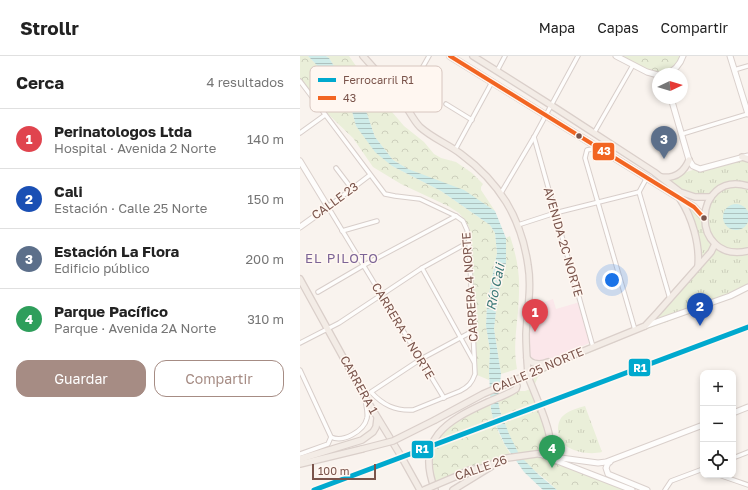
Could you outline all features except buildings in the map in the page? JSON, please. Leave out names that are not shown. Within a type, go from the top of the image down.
[{"type":"main road","points":[[363,56],[372,66]]},
{"type":"main road","points":[[450,56],[678,197],[694,208],[704,218]]},
{"type":"main road","points":[[473,56],[551,105],[685,194],[696,197],[711,197]]},
{"type":"main road","points":[[616,56],[652,74]]},
{"type":"main road","points":[[675,68],[679,65],[683,56]]},
{"type":"main road","points":[[730,56],[748,114]]},
{"type":"main road","points":[[673,104],[689,160],[696,169],[746,157]]},
{"type":"main road","points":[[410,112],[419,126],[428,134],[455,150],[478,167],[490,179],[510,207],[518,225],[524,243],[530,277],[526,334],[528,374],[550,438],[550,444],[542,455]]},
{"type":"main road","points":[[660,177],[667,178],[678,174],[683,170],[689,160]]},
{"type":"main road","name":"CARRERA 2 NORTE","points":[[300,161],[328,206]]},
{"type":"main road","points":[[746,185],[725,187],[716,192],[711,197],[704,218],[707,233],[715,244],[723,250],[731,252],[739,253],[748,251]]},
{"type":"main road","points":[[678,197],[687,210],[699,254],[698,266]]},
{"type":"main road","name":"CALLE 23","points":[[300,227],[328,206]]},
{"type":"main road","name":"CALLE 25 NORTE","points":[[644,326],[711,252],[715,244]]},
{"type":"main road","name":"CARRERA 1","points":[[300,279],[377,419],[401,456],[420,490]]},
{"type":"main road","name":"CALLE 25 NORTE","points":[[300,464],[393,441],[483,394],[528,374],[644,326],[730,296],[748,287]]},
{"type":"main road","points":[[527,358],[530,362],[537,364],[559,361]]},
{"type":"main road","points":[[434,490],[428,471],[428,462],[431,444],[435,437],[462,415],[516,389],[517,386],[513,381]]},
{"type":"main road","points":[[736,412],[747,409]]},
{"type":"main road","points":[[300,460],[362,440],[373,432],[376,427],[377,419]]},
{"type":"main road","points":[[648,490],[608,474],[606,465],[614,460],[700,426]]},
{"type":"main road","points":[[542,455],[598,463],[614,460]]},
{"type":"main road","points":[[542,455],[632,490]]},
{"type":"main road","name":"CALLE 26","points":[[424,490],[457,476],[508,458],[542,455]]},
{"type":"main road","points":[[453,490],[484,472],[497,462]]},
{"type":"street","points":[[423,66],[429,56]]},
{"type":"street","points":[[497,70],[505,56]]},
{"type":"street","points":[[501,193],[534,137],[578,56]]},
{"type":"street","points":[[594,133],[633,65]]},
{"type":"street","points":[[734,70],[748,66]]},
{"type":"street","name":"CARRERA 4 NORTE","points":[[300,81],[310,95]]},
{"type":"street","points":[[455,150],[492,82]]},
{"type":"street","points":[[446,104],[472,120]]},
{"type":"street","name":"CARRERA 4 NORTE","points":[[323,112],[385,194],[420,199],[456,216],[463,221],[467,230],[469,242],[474,363]]},
{"type":"street","points":[[682,134],[748,114]]},
{"type":"street","points":[[300,133],[325,115]]},
{"type":"street","name":"AVENIDA 2C NORTE","points":[[534,137],[593,347]]},
{"type":"street","points":[[602,149],[587,150],[585,155],[635,330]]},
{"type":"street","points":[[336,168],[352,189]]},
{"type":"street","name":"CALLE 23","points":[[328,206],[370,175]]},
{"type":"street","points":[[648,178],[639,192],[670,299]]},
{"type":"street","points":[[518,225],[555,213],[639,192]]},
{"type":"street","name":"CARRERA 2 NORTE","points":[[328,206],[444,398]]},
{"type":"street","points":[[318,292],[363,265],[456,216]]},
{"type":"street","points":[[342,231],[376,221]]},
{"type":"street","points":[[300,343],[327,329],[382,296],[422,268],[469,242]]},
{"type":"street","points":[[422,268],[474,363]]},
{"type":"street","points":[[421,359],[473,331]]},
{"type":"street","name":"CARRERA 1","points":[[380,401],[371,392],[421,359]]},
{"type":"street","name":"CALLE 25 NORTE","points":[[380,401],[395,409],[406,410],[420,408],[467,388],[475,374],[474,363]]},
{"type":"street","points":[[300,370],[331,437],[328,444],[300,454]]},
{"type":"street","points":[[331,437],[339,439],[356,433],[365,424],[367,410],[365,397]]},
{"type":"street","points":[[736,457],[748,452]]},
{"type":"street","points":[[665,490],[671,481],[700,470]]},
{"type":"street","points":[[728,478],[748,485]]},
{"type":"shaded area","points":[[553,299],[556,309],[580,302],[592,342],[546,361],[532,359],[529,356],[529,334],[533,306]]},
{"type":"green space","points":[[300,56],[308,56],[318,66],[310,66],[310,91],[300,78]]},
{"type":"green space","points":[[326,56],[349,56],[356,66],[334,66]]},
{"type":"green space","points":[[616,56],[683,56],[682,60],[673,68],[652,68],[652,72]]},
{"type":"green space","points":[[326,112],[352,112],[356,126],[392,166],[441,191],[490,225],[495,233],[497,253],[487,304],[486,326],[490,350],[489,380],[477,375],[469,227],[459,213],[448,206],[401,184],[373,167],[353,138]]},
{"type":"green space","points":[[366,112],[392,112],[404,126],[424,142],[434,154],[441,158],[456,162],[472,173],[483,184],[481,190],[495,211],[477,200],[408,169],[393,160],[375,137]]},
{"type":"green space","points":[[748,159],[748,287],[688,312],[705,308],[639,332],[542,373],[538,377],[533,388],[528,374],[645,326],[698,266],[692,228],[678,197],[704,218],[711,197],[689,196],[660,177],[667,178],[696,169]]},
{"type":"green space","points":[[510,236],[516,257],[519,277],[519,301],[515,349],[517,369],[501,374],[494,329],[498,293],[506,263],[506,238]]},
{"type":"green space","points":[[533,388],[550,444],[540,454],[632,490],[557,490],[526,463],[516,450],[508,434],[498,401],[516,391],[525,391]]},
{"type":"green space","points":[[490,403],[498,431],[512,457],[433,485],[430,448],[451,423]]},
{"type":"green space","points":[[585,406],[602,452],[588,453],[574,450],[567,447],[559,436],[558,427],[561,418],[571,410]]},
{"type":"water","points":[[308,56],[326,56],[334,66],[318,66]]},
{"type":"water","name":"Río Cali","points":[[352,112],[366,112],[375,137],[393,160],[408,169],[464,190],[495,211],[506,238],[506,263],[498,293],[494,329],[501,374],[498,401],[500,411],[520,456],[557,490],[543,490],[524,472],[505,445],[493,419],[489,372],[490,350],[486,326],[487,304],[497,253],[495,233],[490,225],[441,191],[392,166],[375,152],[356,126]]},
{"type":"water","points":[[736,204],[746,207],[749,217],[746,227],[736,230],[726,227],[723,217],[726,207]]},
{"type":"rail line","name":"R1","points":[[314,490],[748,327]]},
{"type":"transit line","name":"43","points":[[450,56],[694,207],[704,218]]},
{"type":"place","name":"Estación La Flora","points":[[664,159]]},
{"type":"place","name":"Cali","points":[[700,326]]},
{"type":"place","name":"Perinatologos Ltda","points":[[535,332]]},
{"type":"place","name":"Parque Pacífico","points":[[552,468]]},
{"type":"district","name":"EL PILOTO","points":[[342,258]]}]
